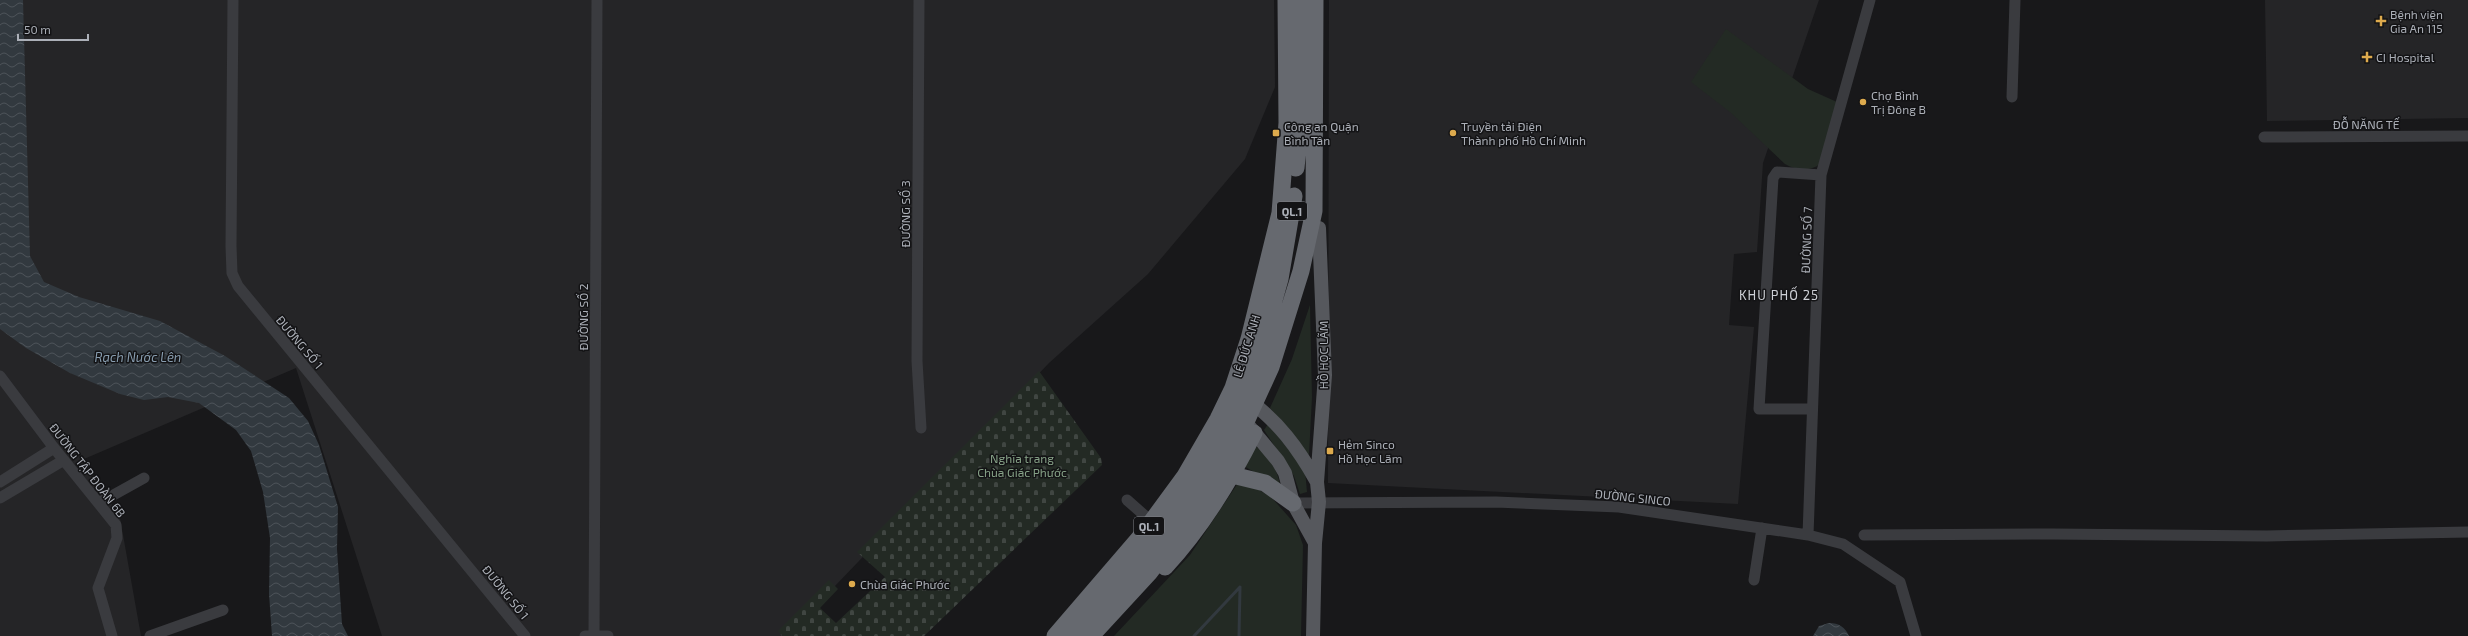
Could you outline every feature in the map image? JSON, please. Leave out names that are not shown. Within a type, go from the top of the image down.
[{"type":"highway","name":"LÊ ĐỨC ANH","points":[[1249,400],[1253,323],[1280,213],[1287,123],[1286,0]]},
{"type":"highway","name":"LÊ ĐỨC ANH","points":[[1103,636],[1183,548],[1227,473],[1240,418],[1249,400],[1257,362],[1286,254],[1302,107],[1302,0]]},
{"type":"highway","name":"LÊ ĐỨC ANH","points":[[1072,636],[1111,594],[1175,514],[1240,418],[1249,400],[1271,367],[1301,271],[1314,211],[1316,0]]},
{"type":"highway","name":"LÊ ĐỨC ANH","points":[[1249,400],[1282,371],[1319,228],[1325,128],[1325,0]]},
{"type":"highway","points":[[1314,211],[1319,228]]},
{"type":"highway","name":"LÊ ĐỨC ANH","points":[[1055,636],[1152,522],[1185,476],[1240,418]]},
{"type":"highway","name":"LÊ ĐỨC ANH","points":[[1091,636],[1150,572],[1194,513],[1227,473]]},
{"type":"highway","points":[[1227,473],[1265,483],[1293,504]]},
{"type":"main road","name":"HỒ HỌC LÃM","points":[[1313,636],[1315,543],[1319,502],[1317,482],[1325,375],[1319,228]]},
{"type":"main road","name":"HỒ HỌC LÃM","points":[[1249,400],[1299,450],[1317,482]]},
{"type":"main road","points":[[1240,418],[1269,447],[1285,473],[1293,504],[1315,543]]},
{"type":"street","name":"ĐƯỜNG SỐ 1","points":[[233,0],[231,246],[232,272],[238,286],[524,636]]},
{"type":"street","name":"ĐƯỜNG SỐ 2","points":[[590,635],[597,0]]},
{"type":"street","name":"ĐƯỜNG SỐ 3","points":[[919,0],[917,361],[921,428]]},
{"type":"street","name":"ĐƯỜNG SỐ 7","points":[[1808,535],[1821,175],[1870,0]]},
{"type":"street","points":[[2012,97],[2015,0]]},
{"type":"street","name":"ĐỖ NĂNG TẾ","points":[[2264,137],[2468,136]]},
{"type":"street","points":[[1812,409],[1759,409],[1773,178],[1777,172],[1821,175]]},
{"type":"street","name":"ĐƯỜNG TẬP ĐOÀN 6B","points":[[0,376],[54,448],[116,525],[117,538],[98,588],[112,636]]},
{"type":"street","points":[[0,482],[54,448]]},
{"type":"street","points":[[0,498],[64,460]]},
{"type":"street","points":[[99,503],[144,478]]},
{"type":"street","points":[[1127,500],[1152,522]]},
{"type":"street","name":"ĐƯỜNG SINCO","points":[[1293,504],[1319,502],[1496,502],[1619,507],[1808,535],[1843,544],[1900,582],[1916,636]]},
{"type":"street","points":[[1754,580],[1762,528]]},
{"type":"street","points":[[1864,535],[2053,534],[2267,536],[2468,532]]},
{"type":"street","points":[[150,636],[223,610]]},
{"type":"street","points":[[590,635],[608,636]]},
{"type":"shaded area","points":[[0,0],[1274,0],[1275,87],[1245,159],[1148,274],[1049,363],[787,636],[382,636],[296,368],[84,459],[120,518],[141,636],[0,636]]},
{"type":"shaded area","points":[[1329,0],[1819,0],[1763,163],[1757,252],[1734,254],[1729,325],[1754,327],[1738,504],[1328,483]]},
{"type":"shaded area","name":"CI Hospital","points":[[2265,0],[2468,0],[2468,118],[2267,121]]},
{"type":"green space","points":[[1726,29],[1808,89],[1837,102],[1820,164],[1816,167],[1802,169],[1793,168],[1785,164],[1730,112],[1691,82]]},
{"type":"green space","points":[[1310,305],[1312,397],[1309,455],[1270,408],[1292,359]]},
{"type":"green space","name":"Nghĩa trang Chùa Giác Phước","points":[[1039,371],[1101,458],[1102,465],[924,636],[782,636],[778,631],[829,580],[838,589],[820,608],[836,623],[885,577],[857,552]]},
{"type":"green space","points":[[1268,424],[1305,470],[1307,492],[1300,494],[1294,476],[1264,430]]},
{"type":"green space","points":[[1254,445],[1269,458],[1275,469],[1281,488],[1244,466]]},
{"type":"green space","points":[[1238,483],[1249,484],[1271,497],[1296,525],[1303,545],[1301,636],[1114,636],[1190,555]]},
{"type":"water","name":"Rạch Nước Lên","points":[[0,0],[23,0],[30,256],[44,282],[79,297],[160,321],[225,356],[289,398],[308,421],[319,445],[338,507],[337,549],[342,624],[348,636],[272,636],[269,594],[270,538],[263,492],[251,451],[236,430],[199,403],[168,397],[144,400],[120,394],[70,373],[26,348],[0,329]]},
{"type":"water","points":[[1829,623],[1841,626],[1846,630],[1849,636],[1813,636],[1819,626]]},
{"type":"waterway","points":[[1194,636],[1240,587]]},
{"type":"waterway","points":[[1239,636],[1240,587]]},
{"type":"place","name":"Bệnh viện Gia An 115","points":[[2381,21]]},
{"type":"place","name":"CI Hospital","points":[[2367,57]]},
{"type":"place","name":"Chợ Bình Trị Đông B","points":[[1863,102]]},
{"type":"place","name":"Công an Quận Bình Tân","points":[[1276,133]]},
{"type":"place","name":"Truyền tải Điện Thành phố Hồ Chí Minh","points":[[1453,133]]},
{"type":"place","name":"Hẻm Sinco Hồ Học Lãm","points":[[1330,451]]},
{"type":"place","name":"Chùa Giác Phước","points":[[852,584]]},
{"type":"district","name":"KHU PHỐ 25","points":[[1779,295]]}]
